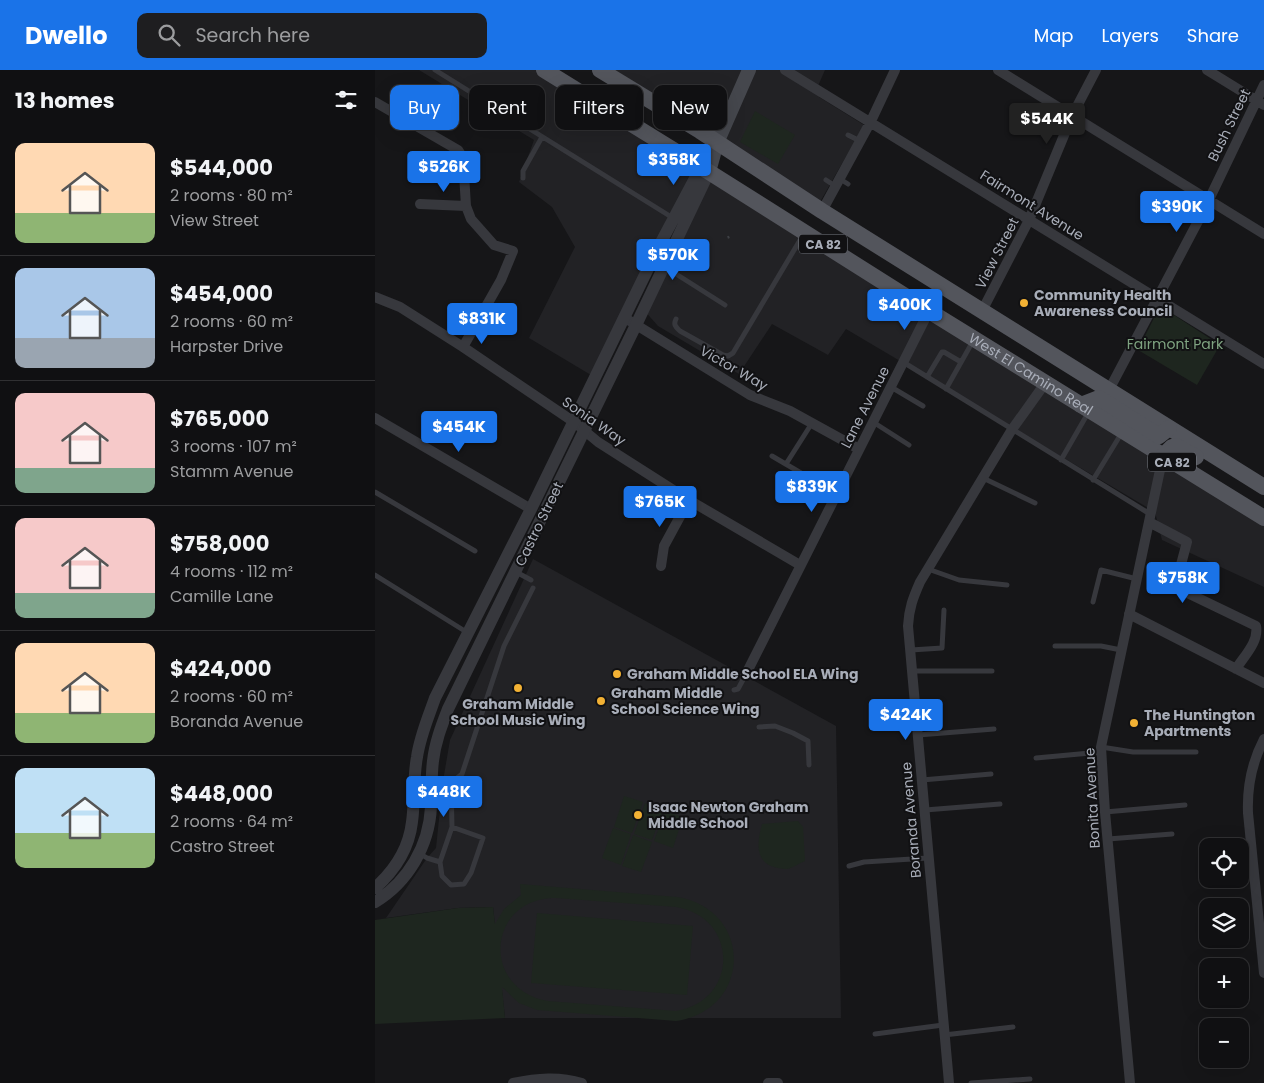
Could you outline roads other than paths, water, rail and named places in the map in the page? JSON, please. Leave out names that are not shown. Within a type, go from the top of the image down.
[{"type":"main road","name":"West El Camino Real","points":[[544,70],[568,85]]},
{"type":"main road","name":"West El Camino Real","points":[[599,70],[778,180],[821,211],[865,234],[982,311],[1264,487]]},
{"type":"main road","name":"Castro Street","points":[[705,169],[749,70]]},
{"type":"main road","name":"West El Camino Real","points":[[641,130],[804,233],[880,285],[929,311],[1264,518]]},
{"type":"main road","points":[[1085,408],[1099,398],[1159,436],[1169,428]]},
{"type":"main road","points":[[1163,456],[1172,447],[1177,446],[1264,498]]},
{"type":"street","name":"Fairmont Avenue","points":[[785,70],[1264,364]]},
{"type":"street","points":[[821,211],[871,122],[895,70]]},
{"type":"street","points":[[998,70],[1264,234]]},
{"type":"street","name":"View Street","points":[[982,311],[1029,220],[1072,116],[1096,70]]},
{"type":"street","points":[[1207,70],[1260,103]]},
{"type":"street","name":"Bush Street","points":[[1109,390],[1260,103],[1264,85]]},
{"type":"street","points":[[375,102],[458,150],[463,158],[466,206],[471,219],[494,245],[513,251],[501,280],[463,347]]},
{"type":"street","name":"Castro Street","points":[[375,888],[391,873],[409,839],[412,822],[416,758],[423,730],[435,698],[531,509],[673,218],[705,169]]},
{"type":"street","name":"Castro Street","points":[[375,902],[389,894],[407,876],[419,853],[429,822],[433,762],[438,734],[447,710],[664,267],[705,169]]},
{"type":"street","points":[[420,204],[466,206]]},
{"type":"street","name":"Sonia Way","points":[[375,297],[400,307],[574,422],[584,432],[689,500],[800,565]]},
{"type":"street","name":"Lane Avenue","points":[[745,676],[903,362],[908,342],[929,311]]},
{"type":"street","name":"Victor Way","points":[[625,318],[750,396],[790,411],[859,449]]},
{"type":"street","name":"Boranda Avenue","points":[[949,1083],[908,626],[911,601],[1011,430],[1046,382]]},
{"type":"street","points":[[375,418],[531,509]]},
{"type":"street","name":"Bonita Avenue","points":[[1130,1083],[1107,840],[1101,750],[1163,456]]},
{"type":"street","points":[[661,566],[664,546],[689,500]]},
{"type":"street","points":[[1150,518],[1187,542],[1175,587],[1256,626],[1256,635],[1253,643],[1236,669]]},
{"type":"street","points":[[1129,614],[1264,683]]},
{"type":"street","points":[[1264,738],[1249,780],[1247,796],[1264,973]]},
{"type":"street","points":[[513,1083],[537,1078],[570,1079],[582,1083]]},
{"type":"street","points":[[768,1083],[777,1083]]},
{"type":"lane","points":[[435,70],[673,218]]},
{"type":"lane","points":[[848,135],[860,141]]},
{"type":"lane","points":[[523,178],[523,171],[542,137]]},
{"type":"lane","points":[[675,319],[676,328],[681,331],[723,355],[728,356],[733,353],[804,233]]},
{"type":"lane","points":[[664,267],[725,304]]},
{"type":"lane","points":[[946,389],[975,339]]},
{"type":"lane","points":[[927,377],[942,352],[961,362]]},
{"type":"lane","points":[[903,362],[1093,480],[1150,518]]},
{"type":"lane","points":[[891,386],[923,406]]},
{"type":"lane","points":[[1061,460],[1085,408]]},
{"type":"lane","points":[[873,421],[909,445]]},
{"type":"lane","points":[[786,464],[812,423]]},
{"type":"lane","points":[[1093,480],[1123,432]]},
{"type":"lane","points":[[772,456],[801,473]]},
{"type":"lane","points":[[983,478],[1035,503]]},
{"type":"lane","points":[[375,492],[475,551]]},
{"type":"lane","points":[[929,569],[959,580],[1007,585]]},
{"type":"lane","points":[[1093,602],[1101,570],[1137,579]]},
{"type":"lane","points":[[515,572],[531,580]]},
{"type":"lane","points":[[375,575],[469,633]]},
{"type":"lane","points":[[431,787],[451,783],[461,774],[504,646],[533,588]]},
{"type":"lane","points":[[911,650],[942,648],[944,610]]},
{"type":"lane","points":[[1055,646],[1101,646],[1121,650]]},
{"type":"lane","points":[[913,671],[992,671]]},
{"type":"lane","points":[[734,690],[738,689],[745,676]]},
{"type":"lane","points":[[759,727],[775,726],[808,742],[809,766]]},
{"type":"lane","points":[[918,735],[994,729]]},
{"type":"lane","points":[[1036,758],[1101,750],[1196,752]]},
{"type":"lane","points":[[922,780],[991,774]]},
{"type":"lane","points":[[451,783],[452,827],[440,862],[442,876],[451,886],[464,884],[471,873],[483,838],[452,827]]},
{"type":"lane","points":[[924,810],[1000,804]]},
{"type":"lane","points":[[1105,812],[1185,805]]},
{"type":"lane","points":[[1107,840],[1172,834]]},
{"type":"lane","points":[[419,853],[440,862]]},
{"type":"lane","points":[[849,866],[864,862],[928,858]]},
{"type":"lane","points":[[875,1034],[1013,1027]]},
{"type":"lane","points":[[971,1083],[1030,1079]]},
{"type":"place","name":"Community Health Awareness Council","points":[[1024,303]]},
{"type":"place","name":"Graham Middle School ELA Wing","points":[[617,674]]},
{"type":"place","name":"Graham Middle School Music Wing","points":[[518,688]]},
{"type":"place","name":"Graham Middle School Science Wing","points":[[601,701]]},
{"type":"place","name":"The Huntington Apartments","points":[[1134,723]]},
{"type":"place","name":"Isaac Newton Graham Middle School","points":[[638,815]]},
{"type":"park label","name":"Fairmont Park","points":[[1175,344]]}]
